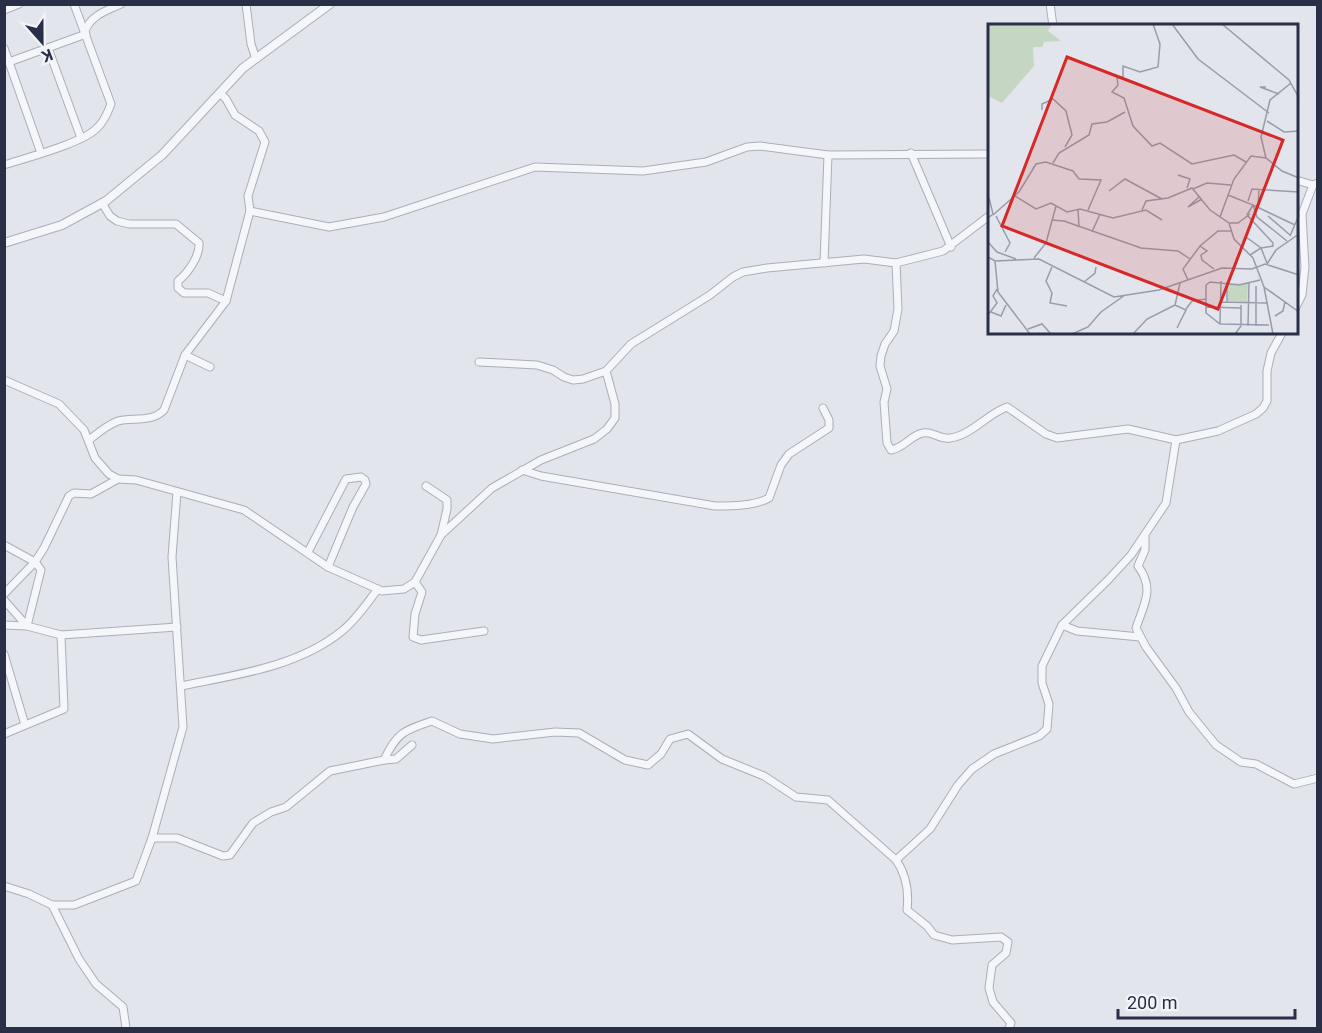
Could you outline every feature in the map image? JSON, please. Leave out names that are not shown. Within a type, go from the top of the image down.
[{"type":"street","points":[[4,10],[19,4]]},
{"type":"street","points":[[5,164],[81,138],[96,129],[111,104],[74,4]]},
{"type":"street","points":[[9,62],[85,33],[89,22],[98,14],[121,4]]},
{"type":"street","points":[[246,4],[251,44],[256,59]]},
{"type":"street","points":[[4,243],[62,225],[102,203],[162,155],[243,68],[330,4]]},
{"type":"street","points":[[1050,4],[1053,24]]},
{"type":"street","points":[[4,48],[41,153]]},
{"type":"street","points":[[48,48],[81,138]]},
{"type":"street","points":[[89,440],[116,422],[139,420],[161,414],[185,355],[226,301],[250,211],[248,196],[265,142],[259,130],[235,115],[220,93]]},
{"type":"street","points":[[250,211],[329,227],[384,218],[535,167],[643,171],[706,162],[747,147],[760,146],[828,155],[988,154]]},
{"type":"street","points":[[911,153],[951,247]]},
{"type":"street","points":[[824,263],[828,155]]},
{"type":"street","points":[[1298,180],[1315,184],[1302,214],[1305,267],[1302,295],[1298,303]]},
{"type":"street","points":[[102,203],[110,216],[122,223],[176,224],[184,230],[199,243],[200,250],[184,276],[178,281],[178,288],[184,293],[208,293],[226,301]]},
{"type":"street","points":[[479,362],[537,365],[573,380],[583,379],[606,371],[631,344],[710,296],[733,277],[744,272],[864,259],[896,263],[951,247],[988,217]]},
{"type":"street","points":[[896,263],[898,309],[894,331],[885,344],[880,366],[887,389],[885,412],[887,444],[891,450],[898,449],[925,432],[951,438],[978,426],[999,410],[1007,407],[1046,434],[1057,438],[1128,429],[1176,440],[1218,431],[1256,414],[1263,408],[1267,401],[1267,371],[1270,353],[1281,334]]},
{"type":"street","points":[[185,355],[210,367]]},
{"type":"street","points":[[441,535],[492,488],[522,470],[594,439],[607,429],[615,418],[615,404],[606,371]]},
{"type":"street","points":[[4,380],[59,404],[75,418],[89,440],[95,458],[109,474],[118,479],[136,480],[244,510],[328,567],[382,591],[404,589],[415,582],[441,535],[447,500],[426,486]]},
{"type":"street","points":[[522,470],[541,476],[715,506],[763,501],[769,498],[781,465],[789,454],[829,428],[830,420],[824,408]]},
{"type":"street","points":[[896,860],[930,829],[958,785],[972,769],[994,754],[1039,736],[1047,729],[1049,704],[1042,683],[1042,666],[1062,625],[1108,580],[1145,536],[1166,503],[1176,440]]},
{"type":"street","points":[[308,552],[346,480],[351,477],[361,477],[366,484],[353,507],[328,567]]},
{"type":"street","points":[[4,594],[35,562],[69,496],[74,493],[91,494],[118,479]]},
{"type":"street","points":[[4,886],[52,905],[74,905],[136,881],[152,838],[183,727],[172,557],[177,492]]},
{"type":"street","points":[[1145,536],[1145,550],[1138,566],[1148,583],[1136,628],[1176,688],[1189,712],[1216,745],[1241,762],[1256,764],[1294,784],[1317,778]]},
{"type":"street","points":[[4,545],[35,562],[41,570],[27,626]]},
{"type":"street","points":[[415,582],[422,592],[415,614],[413,637],[421,640],[484,631]]},
{"type":"street","points":[[181,686],[266,667],[314,649],[352,622],[378,589]]},
{"type":"street","points":[[4,600],[27,626]]},
{"type":"street","points":[[4,625],[27,626],[61,635],[177,627]]},
{"type":"street","points":[[1062,625],[1077,631],[1140,637]]},
{"type":"street","points":[[4,734],[64,709],[61,635]]},
{"type":"street","points":[[4,654],[25,725]]},
{"type":"street","points":[[384,760],[391,745],[405,729],[432,721],[460,734],[492,739],[555,732],[579,734],[625,760],[648,765],[661,754],[670,740],[688,734],[722,759],[764,776],[796,797],[828,800],[896,860],[903,869],[909,896],[906,910],[927,926],[934,935],[952,940],[1002,937],[1008,942],[1006,953],[992,965],[989,988],[993,1002],[1011,1023],[1009,1029]]},
{"type":"street","points":[[152,838],[177,838],[224,856],[230,855],[253,823],[271,812],[286,807],[330,771],[396,759],[412,745]]},
{"type":"street","points":[[52,905],[79,959],[96,984],[123,1007],[126,1029]]}]
